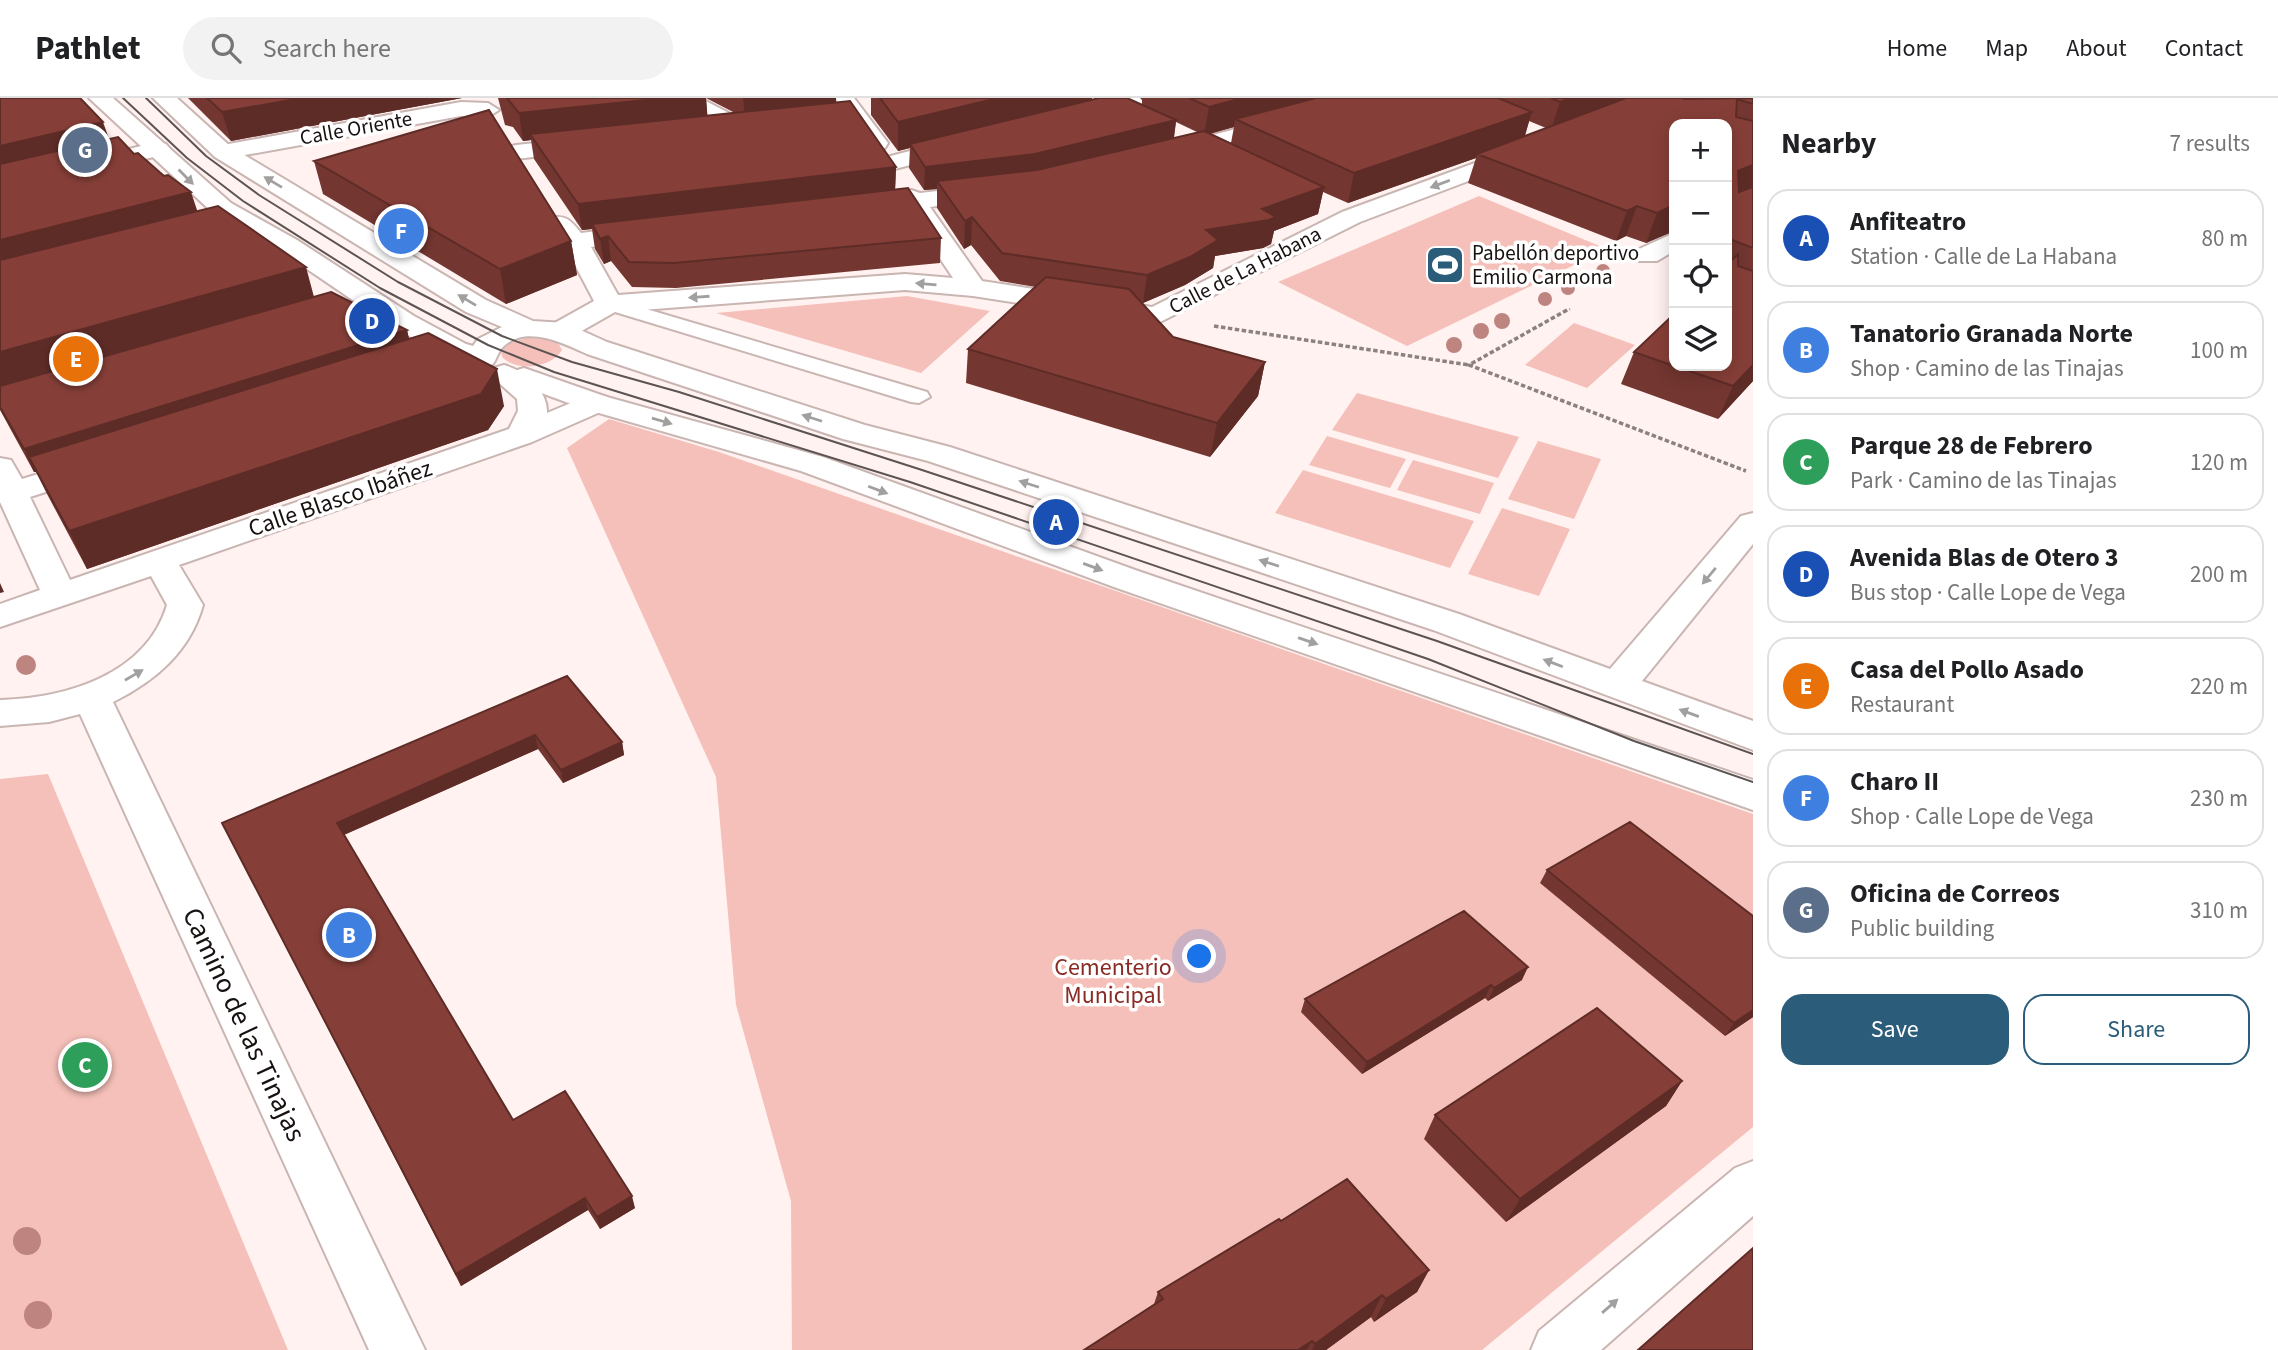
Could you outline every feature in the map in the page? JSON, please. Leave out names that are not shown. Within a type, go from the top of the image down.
[{"type":"street","points":[[100,98],[201,191],[245,221],[288,245],[346,299],[492,365],[596,402],[812,464],[1126,579],[1753,795]]},
{"type":"street","points":[[164,98],[223,152],[476,306],[529,328],[569,335],[854,432],[939,454],[1433,617],[1753,736]]},
{"type":"street","points":[[683,98],[740,128]]},
{"type":"street","points":[[1064,119],[1109,102],[1147,98]]},
{"type":"street","points":[[1146,160],[1379,98]]},
{"type":"street","points":[[1109,102],[1234,161]]},
{"type":"street","points":[[492,104],[529,174]]},
{"type":"street","name":"Calle Oriente","points":[[223,152],[296,143],[492,104]]},
{"type":"street","points":[[852,109],[973,288]]},
{"type":"street","points":[[700,132],[766,125]]},
{"type":"street","points":[[891,163],[984,139]]},
{"type":"street","points":[[516,152],[608,142]]},
{"type":"street","name":"Calle de La Habana","points":[[569,335],[609,304],[905,282],[973,288],[1156,316],[1351,217],[1539,146]]},
{"type":"street","points":[[0,187],[158,149]]},
{"type":"street","points":[[846,210],[1008,190]]},
{"type":"street","points":[[549,206],[575,241],[609,304]]},
{"type":"street","points":[[1328,206],[1351,217]]},
{"type":"street","points":[[206,231],[245,221]]},
{"type":"street","points":[[575,241],[670,230]]},
{"type":"street","points":[[1669,244],[1648,255],[1669,264]]},
{"type":"street","points":[[521,435],[533,411],[531,396],[492,365],[488,345],[494,340],[529,328]]},
{"type":"street","points":[[417,363],[492,365],[554,372],[572,362],[579,354],[569,335]]},
{"type":"street","points":[[521,435],[596,402]]},
{"type":"street","name":"Calle Blasco Ibáñez","points":[[0,616],[521,435]]},
{"type":"street","points":[[61,594],[6,479],[117,458]]},
{"type":"street","points":[[1616,687],[1753,523]]},
{"type":"street","points":[[0,713],[29,714],[92,698],[144,669],[175,634],[185,605],[159,561]]},
{"type":"street","name":"Camino de las Tinajas","points":[[92,698],[397,1350]]},
{"type":"street","points":[[1559,1350],[1753,1184]]},
{"type":"lane","points":[[609,304],[919,397]]},
{"type":"path","points":[[1469,365],[1570,309]]},
{"type":"path","points":[[1210,326],[1469,365],[1746,471]]},
{"type":"green space","name":"Pabellón deportivo Emilio Carmona","points":[[1479,196],[1607,249],[1407,346],[1278,282]]},
{"type":"green space","points":[[907,296],[990,311],[921,373],[716,313]]},
{"type":"green space","points":[[1574,323],[1635,345],[1587,388],[1525,365]]},
{"type":"green space","points":[[533,336],[557,341],[562,350],[550,361],[534,366],[517,365],[503,358],[501,353],[507,344]]},
{"type":"green space","points":[[1357,393],[1519,437],[1498,478],[1332,430]]},
{"type":"green space","name":"Cementerio Municipal","points":[[609,419],[719,452],[1753,814],[1753,1127],[1482,1350],[792,1350],[791,1201],[736,1005],[716,777],[567,448]]},
{"type":"green space","points":[[1327,436],[1406,459],[1390,488],[1309,465]]},
{"type":"green space","points":[[1538,441],[1601,459],[1574,519],[1508,499]]},
{"type":"green space","points":[[1413,460],[1494,483],[1480,514],[1397,490]]},
{"type":"green space","points":[[1303,470],[1474,521],[1450,568],[1275,513]]},
{"type":"green space","points":[[1502,508],[1570,529],[1539,596],[1468,574]]},
{"type":"green space","points":[[48,774],[288,1350],[0,1350],[0,779]]},
{"type":"building","points":[[0,98],[80,98],[103,122],[0,146]]},
{"type":"building","points":[[207,98],[302,98],[222,112]]},
{"type":"building","points":[[507,98],[665,98],[519,113]]},
{"type":"building","points":[[880,98],[998,98],[898,122]]},
{"type":"building","points":[[1099,98],[1127,98],[1176,120],[1035,154],[925,167],[910,144]]},
{"type":"building","points":[[1189,98],[1242,98],[1209,107]]},
{"type":"building","points":[[1316,98],[1498,98],[1532,112],[1354,173],[1235,119]]},
{"type":"building","points":[[1551,98],[1570,98],[1560,102]]},
{"type":"building","points":[[1626,98],[1753,98],[1753,104],[1737,99],[1736,117],[1753,121],[1753,165],[1738,171],[1739,192],[1753,187],[1753,248],[1732,240],[1732,119],[1669,119],[1669,207],[1657,213],[1637,206],[1627,211],[1477,154]]},
{"type":"building","points":[[850,101],[896,167],[578,204],[530,134]]},
{"type":"building","points":[[489,110],[571,241],[500,269],[314,161]]},
{"type":"building","points":[[1204,131],[1324,187],[1262,209],[1276,217],[1269,220],[1206,230],[1218,240],[1190,257],[1147,275],[1002,253],[972,217],[965,221],[937,181],[1037,170]]},
{"type":"building","points":[[118,137],[134,154],[138,153],[164,176],[168,175],[191,192],[0,240],[0,164]]},
{"type":"building","points":[[908,188],[941,238],[674,263],[629,262],[608,236],[600,239],[592,224]]},
{"type":"building","points":[[218,206],[306,267],[0,352],[0,260]]},
{"type":"building","points":[[1738,254],[1738,266],[1753,271],[1753,365],[1733,386],[1690,371],[1732,371],[1732,259]]},
{"type":"building","points":[[1046,277],[1129,289],[1173,337],[1265,362],[1217,423],[968,349]]},
{"type":"building","points":[[331,292],[407,330],[24,449],[0,407],[0,386]]},
{"type":"building","points":[[1669,319],[1669,364],[1634,352]]},
{"type":"building","points":[[428,333],[497,369],[481,394],[69,531],[29,457]]},
{"type":"building","points":[[567,676],[622,742],[561,770],[535,735],[337,823],[513,1120],[565,1091],[632,1196],[597,1217],[585,1198],[456,1274],[222,823]]},
{"type":"building","points":[[1630,822],[1753,916],[1753,1010],[1734,1023],[1547,870]]},
{"type":"building","points":[[1464,911],[1528,967],[1494,988],[1491,985],[1367,1062],[1305,999]]},
{"type":"building","points":[[1597,1008],[1682,1081],[1520,1199],[1435,1115]]},
{"type":"building","points":[[1347,1179],[1429,1270],[1386,1299],[1382,1295],[1315,1344],[1312,1341],[1298,1350],[1084,1350],[1163,1299],[1158,1292],[1279,1219],[1281,1221]]},
{"type":"building","points":[[1753,1248],[1753,1350],[1638,1350]]},
{"type":"tram line","points":[[123,98],[187,158],[243,201],[380,288],[488,345],[554,372],[910,482],[1428,659],[1634,741],[1753,782]]},
{"type":"tram line","points":[[146,98],[206,156],[259,195],[398,282],[502,336],[572,362],[679,392],[922,470],[1437,641],[1753,754]]},
{"type":"place","name":"Oficina de Correos","points":[[85,150]]},
{"type":"place","name":"Charo II","points":[[401,231]]},
{"type":"place","name":"Pabellón deportivo Emilio Carmona","points":[[1445,265]]},
{"type":"place","name":"Avenida Blas de Otero 3","points":[[372,321]]},
{"type":"place","name":"Casa del Pollo Asado","points":[[76,359]]},
{"type":"place","name":"Anfiteatro","points":[[1056,522]]},
{"type":"place","name":"Tanatorio Granada Norte","points":[[349,935]]},
{"type":"place","name":"Parque 28 de Febrero","points":[[85,1065]]}]
